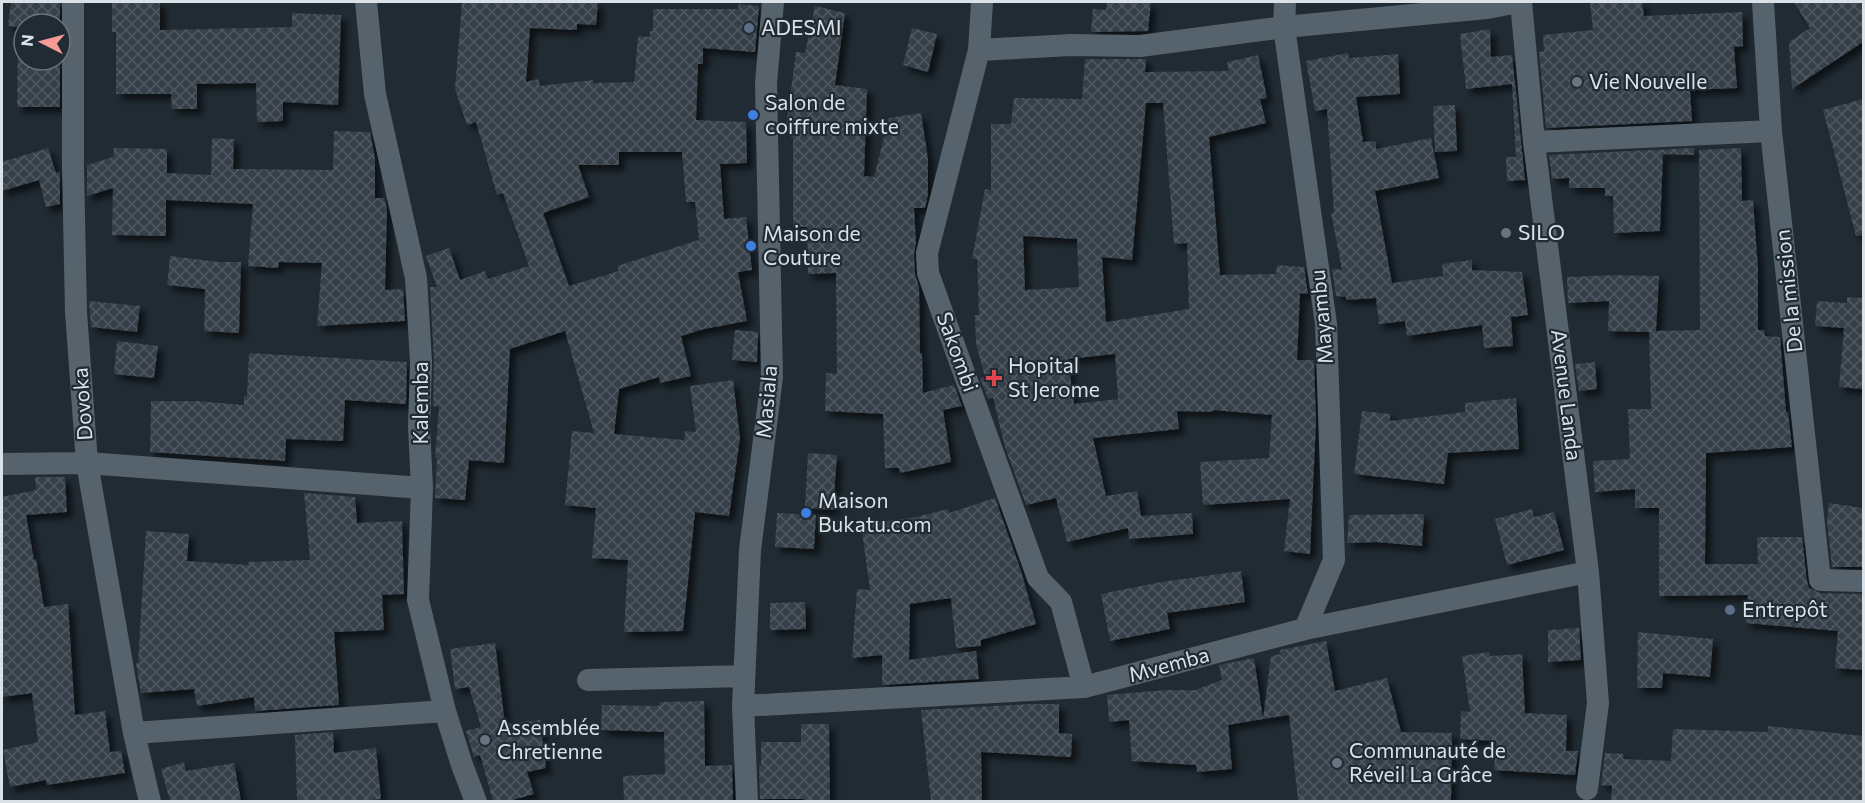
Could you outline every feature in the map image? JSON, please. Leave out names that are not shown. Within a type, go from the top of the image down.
[{"type":"street","name":"Dovoka","points":[[73,2],[76,312],[87,463],[134,733],[150,801]]},
{"type":"street","name":"Kalemba","points":[[366,2],[375,94],[416,278],[419,301],[421,363],[419,427],[422,488],[418,600],[445,711],[476,801]]},
{"type":"street","name":"Masiala","points":[[747,801],[743,706],[750,550],[772,377],[766,83],[773,2]]},
{"type":"street","name":"Sakombi","points":[[982,2],[979,51],[927,253],[928,273],[1038,578],[1061,602],[1083,687]]},
{"type":"street","name":"Mayambu","points":[[1285,2],[1284,27],[1326,324],[1334,560],[1305,629]]},
{"type":"street","points":[[979,51],[1071,45],[1140,46],[1284,27],[1487,8],[1520,2]]},
{"type":"street","name":"Avenue Landa","points":[[1520,2],[1534,142],[1588,572],[1598,703],[1587,789]]},
{"type":"street","name":"De la mission","points":[[1763,2],[1771,131],[1820,579],[1863,581]]},
{"type":"street","points":[[1534,142],[1771,131]]},
{"type":"street","points":[[2,464],[87,463],[422,488]]},
{"type":"street","name":"Mvemba","points":[[743,706],[1083,687],[1305,629],[1588,572]]},
{"type":"street","points":[[588,680],[744,676]]},
{"type":"street","points":[[134,733],[445,711]]},
{"type":"building","points":[[11,2],[60,2],[60,12],[12,12],[12,26],[8,26]]},
{"type":"building","points":[[112,2],[160,2],[160,30],[292,27],[292,13],[341,15],[338,105],[283,102],[283,121],[257,122],[256,83],[197,84],[197,109],[172,109],[171,94],[116,94],[116,32],[112,32]]},
{"type":"building","points":[[462,2],[598,2],[596,25],[577,24],[577,30],[530,28],[526,82],[538,79],[540,86],[593,80],[593,83],[634,82],[638,36],[650,37],[650,31],[653,31],[653,9],[738,9],[739,4],[759,6],[755,52],[703,48],[703,64],[698,64],[696,120],[746,122],[747,163],[720,164],[724,219],[746,217],[752,270],[738,272],[747,321],[681,336],[691,376],[660,383],[659,377],[619,389],[614,434],[684,440],[685,431],[696,432],[690,386],[733,380],[740,438],[729,516],[695,512],[683,631],[624,632],[628,560],[592,558],[596,508],[565,505],[572,431],[594,433],[565,331],[510,349],[504,463],[469,460],[465,500],[435,498],[439,407],[433,406],[434,361],[430,287],[437,287],[426,256],[449,248],[460,280],[485,271],[488,279],[529,266],[503,193],[497,195],[476,122],[467,125],[455,89]],"holes":[[[619,152],[682,152],[686,202],[695,202],[699,240],[617,266],[619,271],[569,286],[543,213],[589,197],[578,165],[619,165]]]},
{"type":"building","points":[[1107,2],[1151,2],[1148,31],[1091,32],[1093,9],[1106,10]]},
{"type":"building","points":[[1590,2],[1642,2],[1644,16],[1742,12],[1743,46],[1734,47],[1737,88],[1690,90],[1692,121],[1546,128],[1539,52],[1544,51],[1543,35],[1593,30]]},
{"type":"building","points":[[1794,2],[1863,2],[1863,42],[1792,89],[1789,42],[1810,28]]},
{"type":"building","points":[[815,6],[845,13],[835,85],[867,89],[864,176],[874,177],[889,118],[921,113],[928,159],[928,194],[925,208],[914,208],[916,242],[914,254],[915,274],[919,287],[923,393],[954,385],[962,406],[943,410],[951,462],[900,473],[899,468],[885,468],[883,414],[825,411],[826,373],[837,374],[836,273],[808,274],[807,227],[793,227],[793,138],[791,138],[791,126],[786,126],[796,52],[805,53]]},
{"type":"building","points":[[912,28],[937,34],[928,72],[903,65]]},
{"type":"building","points":[[1490,29],[1491,57],[1512,55],[1525,180],[1507,181],[1506,157],[1516,157],[1512,84],[1466,89],[1460,34]]},
{"type":"building","points":[[1348,53],[1349,58],[1398,54],[1400,94],[1356,97],[1363,142],[1376,141],[1376,149],[1431,138],[1439,178],[1375,191],[1392,283],[1443,276],[1442,264],[1472,260],[1472,270],[1522,272],[1528,315],[1511,317],[1513,346],[1484,348],[1482,325],[1407,336],[1405,321],[1379,324],[1376,298],[1346,300],[1346,297],[1336,296],[1332,269],[1342,270],[1331,213],[1334,213],[1327,109],[1315,111],[1306,61]]},
{"type":"building","points":[[1258,55],[1267,98],[1260,99],[1266,123],[1209,137],[1220,275],[1276,274],[1277,265],[1304,267],[1308,294],[1300,293],[1297,360],[1314,360],[1316,422],[1310,554],[1284,551],[1290,499],[1203,505],[1200,462],[1269,458],[1272,415],[1213,410],[1213,412],[1177,411],[1179,429],[1093,438],[1106,496],[1137,491],[1141,516],[1192,513],[1193,534],[1129,539],[1128,528],[1067,542],[1056,498],[1026,505],[1005,447],[993,398],[988,399],[980,378],[985,377],[976,344],[975,315],[979,315],[977,259],[972,259],[985,189],[991,190],[991,124],[1011,124],[1014,98],[1082,99],[1085,59],[1146,59],[1145,72],[1229,71],[1227,62]],"holes":[[[1146,103],[1163,103],[1174,244],[1187,243],[1189,309],[1106,322],[1102,257],[1132,260]],[[1023,236],[1077,239],[1079,287],[1025,290]],[[1115,354],[1118,399],[1074,404],[1068,359]]]},
{"type":"building","points":[[17,72],[60,72],[60,107],[17,107]]},
{"type":"building","points":[[1863,99],[1863,235],[1856,236],[1823,110]]},
{"type":"building","points":[[1455,105],[1457,151],[1435,152],[1433,106]]},
{"type":"building","points":[[334,131],[370,132],[375,158],[375,198],[384,198],[387,209],[385,290],[403,289],[405,321],[317,326],[322,263],[279,262],[278,268],[248,266],[253,204],[166,200],[166,236],[112,235],[113,188],[87,196],[87,165],[113,157],[114,148],[167,149],[167,173],[211,175],[212,138],[234,139],[233,169],[333,170]]},
{"type":"building","points":[[48,148],[56,173],[60,172],[60,204],[46,207],[39,180],[2,191],[2,162]]},
{"type":"building","points":[[1694,148],[1694,155],[1663,154],[1660,231],[1614,233],[1613,196],[1605,196],[1605,188],[1569,188],[1569,178],[1552,179],[1549,155]]},
{"type":"building","points":[[1741,148],[1742,201],[1753,200],[1758,269],[1758,330],[1764,330],[1765,336],[1780,337],[1786,412],[1788,412],[1792,447],[1706,453],[1705,564],[1758,564],[1757,537],[1802,537],[1809,588],[1820,593],[1863,594],[1863,670],[1835,668],[1838,631],[1745,623],[1748,595],[1659,596],[1659,508],[1635,508],[1635,489],[1595,492],[1593,461],[1630,459],[1628,409],[1651,409],[1649,332],[1608,331],[1609,301],[1568,303],[1567,277],[1659,276],[1656,331],[1700,330],[1699,150]]},
{"type":"building","points":[[170,256],[219,262],[241,262],[239,333],[204,331],[205,289],[167,285]]},
{"type":"building","points":[[1847,297],[1863,298],[1863,389],[1839,387],[1844,328],[1815,326],[1817,301],[1847,303]]},
{"type":"building","points":[[89,301],[140,306],[137,332],[91,327]]},
{"type":"building","points":[[735,330],[758,332],[757,362],[732,360]]},
{"type":"building","points":[[117,341],[158,346],[154,378],[114,374]]},
{"type":"building","points":[[249,353],[407,362],[406,404],[345,400],[343,441],[286,439],[285,461],[150,452],[151,401],[197,401],[244,405],[244,396],[247,396]]},
{"type":"building","points":[[1595,362],[1597,389],[1579,391],[1575,364]]},
{"type":"building","points":[[1516,398],[1519,449],[1448,453],[1444,484],[1354,474],[1362,411],[1390,414],[1390,421],[1465,412],[1465,403]]},
{"type":"building","points":[[808,453],[837,455],[833,510],[805,508]]},
{"type":"building","points":[[35,477],[65,477],[67,512],[26,515],[44,607],[68,604],[75,715],[105,711],[110,752],[121,751],[125,773],[47,785],[46,780],[10,787],[3,750],[38,742],[32,693],[2,697],[2,497],[36,490]]},
{"type":"building","points":[[304,493],[355,497],[357,523],[402,521],[404,594],[382,595],[384,630],[334,632],[339,705],[255,711],[254,697],[197,706],[194,689],[141,693],[136,663],[138,663],[146,531],[189,534],[187,561],[248,565],[248,562],[310,560]]},
{"type":"building","points":[[995,498],[1021,571],[1036,624],[981,640],[981,646],[956,648],[951,598],[910,604],[909,660],[976,651],[979,679],[882,685],[882,655],[852,658],[857,589],[870,590],[861,524],[912,518],[948,509],[949,513]]},
{"type":"building","points":[[1829,503],[1863,508],[1863,567],[1832,567],[1827,522]]},
{"type":"building","points":[[1532,509],[1534,517],[1554,512],[1564,550],[1507,565],[1495,519]]},
{"type":"building","points":[[777,513],[816,515],[814,549],[775,547]]},
{"type":"building","points":[[1424,514],[1422,546],[1376,542],[1347,543],[1349,515]]},
{"type":"building","points":[[1241,571],[1245,602],[1167,613],[1170,629],[1110,641],[1101,594],[1161,582]]},
{"type":"building","points":[[805,602],[806,629],[770,630],[770,603]]},
{"type":"building","points":[[1579,628],[1581,660],[1548,662],[1548,630]]},
{"type":"building","points":[[1638,632],[1713,639],[1710,677],[1663,673],[1662,688],[1637,688]]},
{"type":"building","points":[[1326,641],[1335,691],[1387,678],[1401,732],[1452,733],[1451,801],[1298,801],[1289,715],[1263,719],[1271,656],[1281,654],[1280,650]]},
{"type":"building","points":[[495,643],[505,724],[540,720],[546,768],[527,772],[534,794],[509,801],[493,801],[480,755],[474,757],[466,731],[481,727],[469,687],[455,689],[450,649]]},
{"type":"building","points":[[1489,652],[1490,656],[1522,654],[1525,713],[1567,715],[1566,751],[1578,751],[1575,775],[1494,770],[1496,741],[1460,739],[1461,711],[1470,712],[1462,656]]},
{"type":"building","points":[[1254,658],[1263,719],[1228,725],[1232,769],[1197,772],[1196,765],[1132,761],[1129,720],[1109,722],[1107,695],[1195,690],[1222,680],[1219,665]]},
{"type":"building","points":[[704,701],[705,766],[732,765],[733,801],[624,801],[623,776],[665,774],[664,732],[601,730],[602,705],[659,706],[659,702]]},
{"type":"building","points":[[1059,704],[1059,733],[1072,734],[1071,757],[981,752],[982,801],[931,801],[921,710]]},
{"type":"building","points":[[801,724],[829,724],[830,801],[760,799],[761,742],[801,742]]},
{"type":"building","points":[[1768,726],[1863,736],[1863,801],[1611,801],[1612,786],[1601,785],[1605,753],[1624,754],[1623,759],[1671,761],[1673,729],[1768,732]]},
{"type":"building","points":[[333,732],[334,753],[376,748],[381,799],[297,801],[295,735]]},
{"type":"building","points":[[184,762],[186,771],[234,763],[241,801],[170,801],[161,769]]},
{"type":"place","name":"ADESMI","points":[[749,28]]},
{"type":"place","name":"Vie Nouvelle","points":[[1577,82]]},
{"type":"place","name":"Salon de coiffure mixte","points":[[753,115]]},
{"type":"place","name":"SILO","points":[[1506,233]]},
{"type":"place","name":"Maison de Couture","points":[[751,246]]},
{"type":"place","name":"Hopital St Jerome","points":[[994,378]]},
{"type":"place","name":"Maison Bukatu.com","points":[[806,513]]},
{"type":"place","name":"Entrepôt","points":[[1730,610]]},
{"type":"place","name":"Assemblée Chretienne","points":[[485,740]]},
{"type":"place","name":"Communauté de Réveil La Grâce","points":[[1337,763]]}]
